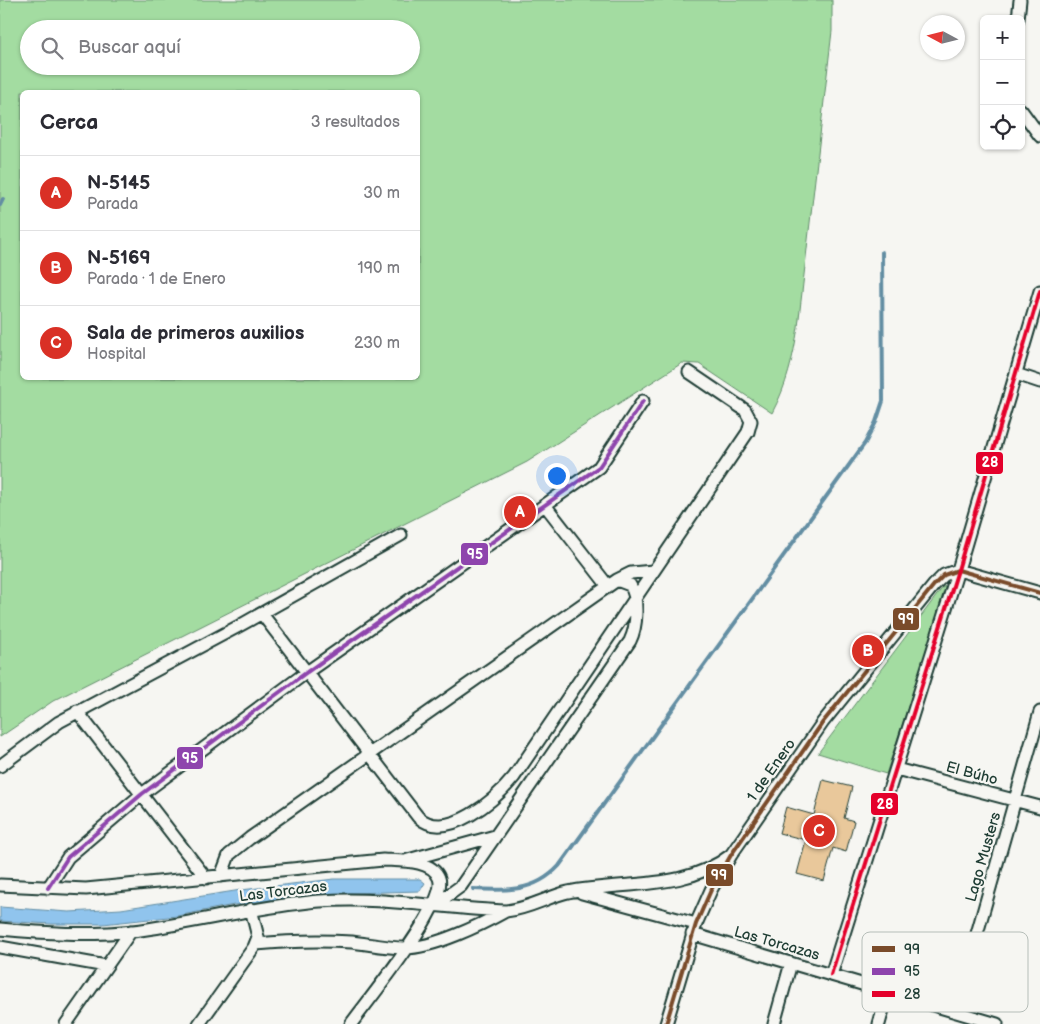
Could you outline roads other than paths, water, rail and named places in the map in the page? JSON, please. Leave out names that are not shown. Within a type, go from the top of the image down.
[{"type":"street","points":[[1018,15],[1020,0]]},
{"type":"street","points":[[1025,115],[1040,136]]},
{"type":"street","points":[[831,975],[958,570],[1040,291]]},
{"type":"street","points":[[262,614],[423,822],[430,825],[446,824],[474,813],[493,800],[514,776],[750,427],[750,415],[746,410],[689,372]]},
{"type":"street","points":[[1016,374],[1040,382]]},
{"type":"street","points":[[48,888],[68,857],[142,794],[307,672],[599,467],[613,450],[643,401]]},
{"type":"street","points":[[435,904],[461,886],[630,641],[634,630],[635,599],[630,585],[612,583],[545,505]]},
{"type":"street","points":[[0,766],[43,733],[77,712],[262,614],[400,535]]},
{"type":"street","points":[[958,570],[1040,593]]},
{"type":"street","name":"1 de Enero","points":[[666,1024],[694,929],[711,890],[731,855],[823,722],[938,580],[951,571],[958,570]]},
{"type":"street","points":[[221,876],[229,855],[242,843],[612,583],[630,573],[653,571]]},
{"type":"street","points":[[77,712],[206,878]]},
{"type":"street","name":"Lago Musters","points":[[977,932],[1040,712]]},
{"type":"street","name":"El Búho","points":[[896,769],[1040,807]]},
{"type":"street","points":[[403,861],[495,836]]},
{"type":"street","name":"Las Torcazas","points":[[0,929],[76,934],[131,931],[287,903],[354,899],[435,904],[506,912],[517,910],[567,892],[686,878],[716,867],[731,855]]},
{"type":"street","points":[[0,885],[48,888],[115,887],[369,861],[403,861],[422,865],[436,874],[440,890],[435,904],[351,1024]]},
{"type":"street","name":"Las Torcazas","points":[[567,892],[603,898],[791,963],[862,984]]},
{"type":"street","points":[[199,1024],[256,944],[258,937],[252,909]]},
{"type":"street","points":[[256,944],[287,940],[351,942],[406,948],[420,946],[481,925],[506,912]]},
{"type":"street","points":[[66,1024],[131,931]]},
{"type":"street","points":[[0,947],[106,966]]},
{"type":"street","points":[[774,1024],[791,963]]},
{"type":"street","name":"Las Torcazas","points":[[957,1012],[979,1021],[997,1024]]},
{"type":"water","points":[[334,879],[420,879],[425,883],[420,891],[316,894],[234,905],[177,916],[103,924],[0,921],[0,907],[69,912],[121,909],[241,890]]},
{"type":"waterway","points":[[0,205],[3,199]]},
{"type":"waterway","points":[[473,889],[497,890],[519,888],[540,881],[559,866],[865,443],[876,422],[883,401],[882,252]]},
{"type":"place","name":"N-5145","points":[[520,512]]},
{"type":"place","name":"N-5169","points":[[868,651]]},
{"type":"place","name":"Sala de primeros auxilios","points":[[819,831]]}]
